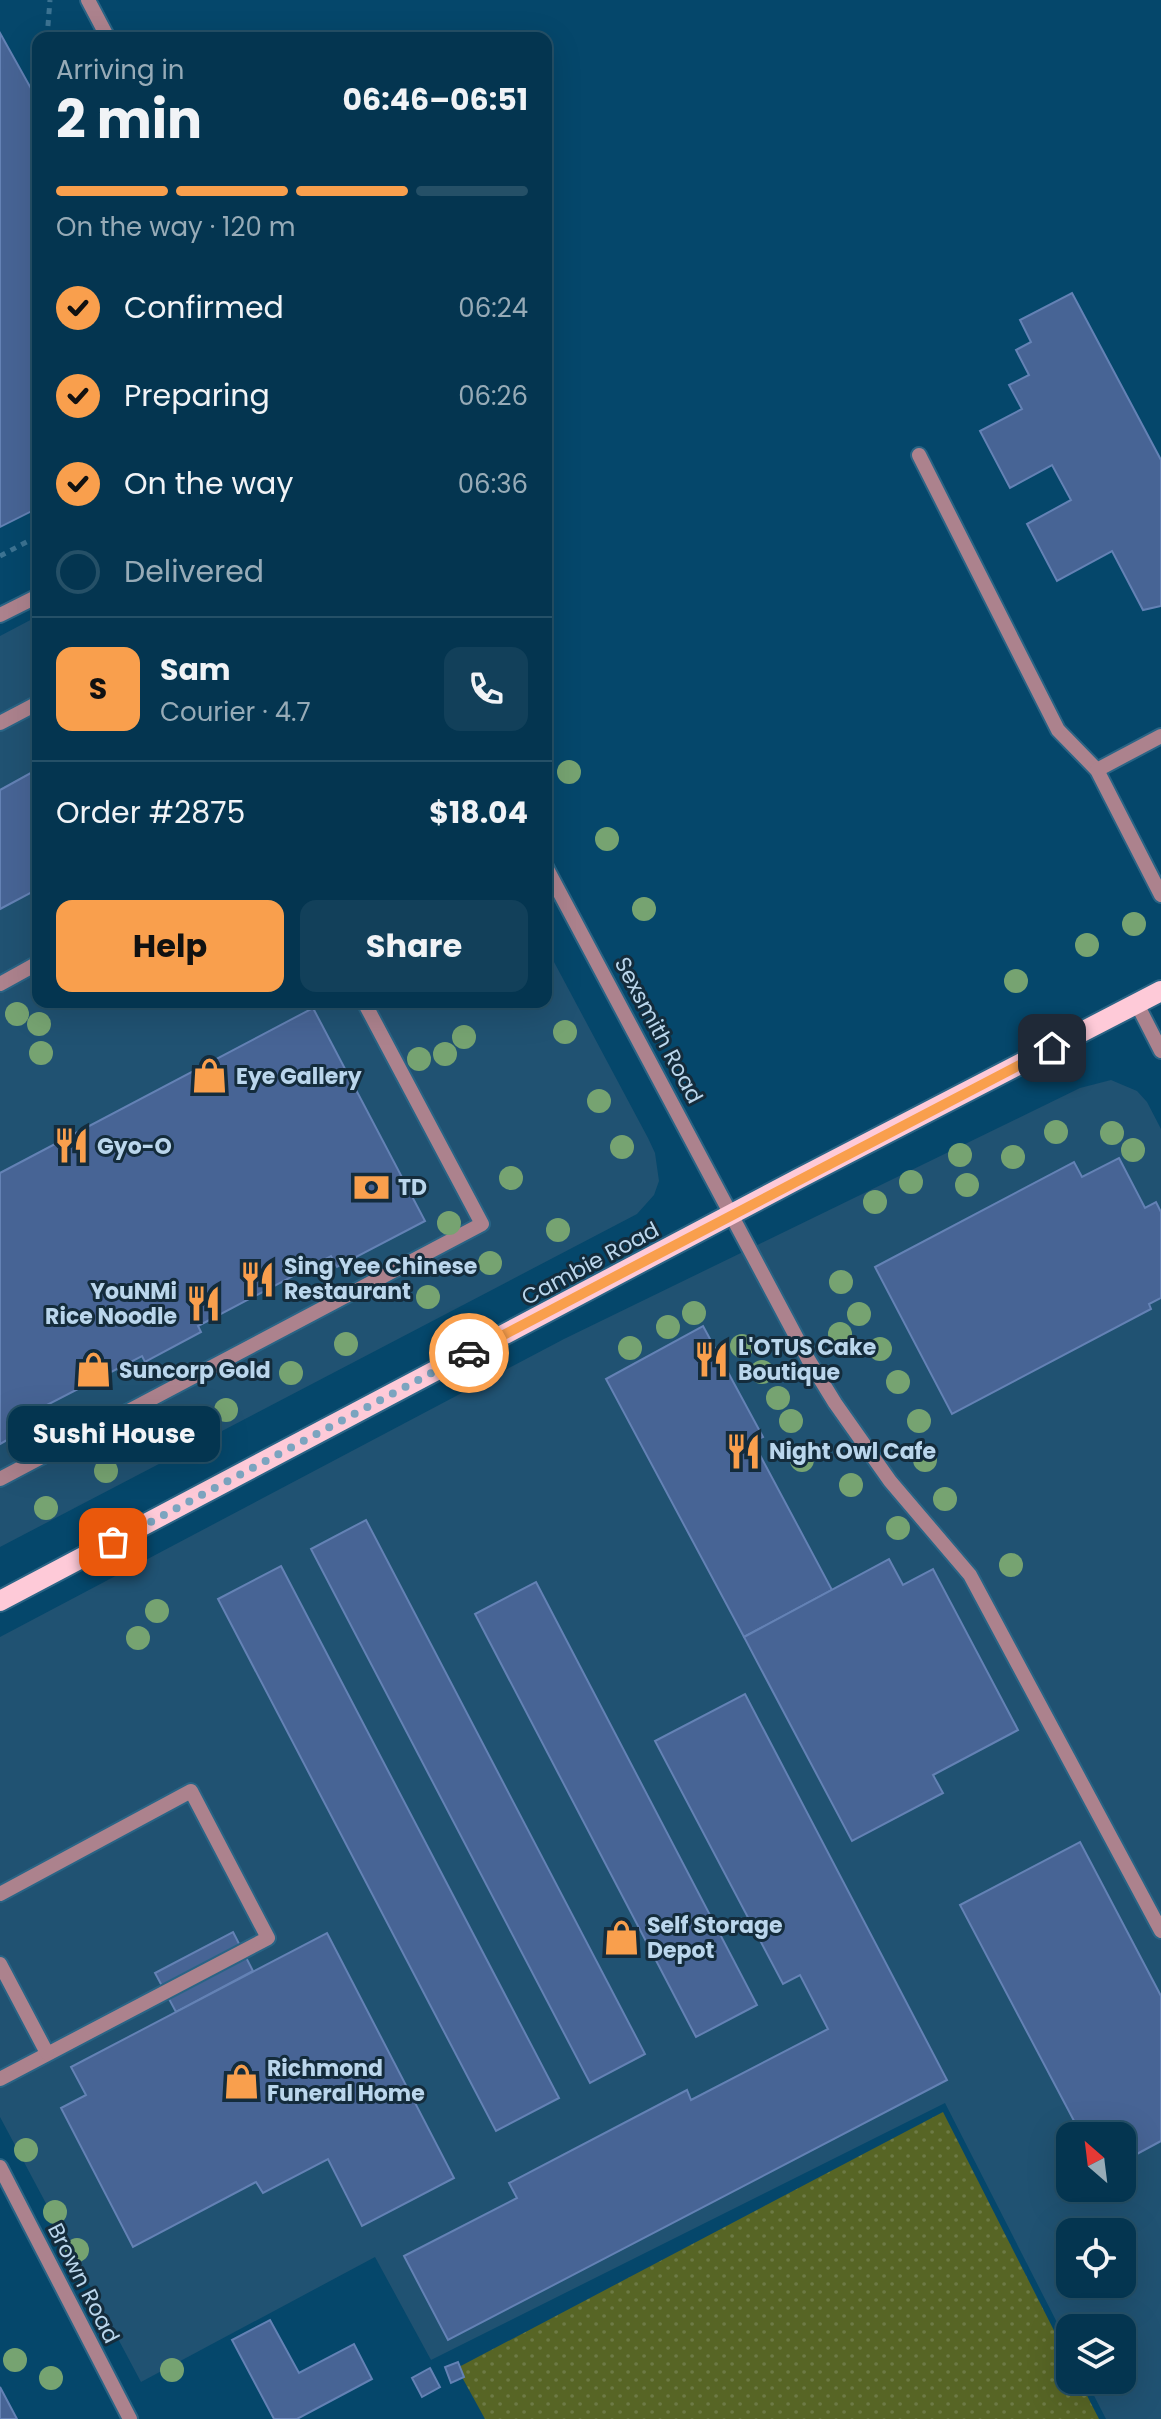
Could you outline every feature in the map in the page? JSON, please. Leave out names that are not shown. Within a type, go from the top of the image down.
[{"type":"main road","name":"Cambie Road","points":[[0,1601],[1161,991]]},
{"type":"street","points":[[88,0],[105,32]]},
{"type":"street","points":[[919,455],[1058,730],[1097,770],[1161,895]]},
{"type":"street","points":[[0,615],[32,599]]},
{"type":"street","points":[[0,723],[32,706]]},
{"type":"street","points":[[1097,770],[1161,736]]},
{"type":"street","name":"Sexsmith Road","points":[[552,878],[801,1346],[835,1403],[890,1481],[970,1575],[1161,1931]]},
{"type":"street","points":[[0,984],[32,966]]},
{"type":"street","points":[[1137,1004],[1161,1051]]},
{"type":"street","points":[[0,1479],[482,1224],[367,1008]]},
{"type":"street","points":[[0,1894],[191,1791],[268,1938],[0,2079]]},
{"type":"street","points":[[0,1964],[47,2053]]},
{"type":"street","name":"Brown Road","points":[[0,2167],[130,2419]]},
{"type":"path","points":[[47,32],[48,3]]},
{"type":"path","points":[[0,556],[32,539]]},
{"type":"shaded area","points":[[32,619],[32,1008],[552,1008],[552,958],[648,1138],[655,1153],[659,1181],[654,1195],[637,1214],[0,1547],[0,636]]},
{"type":"shaded area","points":[[1111,1080],[1137,1091],[1147,1102],[1161,1129],[1161,2419],[1106,2419],[1093,2394],[1136,2394],[1136,2314],[1056,2314],[1056,2321],[945,2103],[431,2360],[375,2257],[141,2382],[0,2117],[0,1637],[564,1339],[1080,1088]]},
{"type":"green space","points":[[943,2112],[1056,2334],[1056,2394],[1086,2394],[1099,2419],[485,2419],[457,2368]]},
{"type":"building","points":[[0,33],[32,90],[32,511],[0,527]]},
{"type":"building","points":[[1072,293],[1161,460],[1161,606],[1143,610],[1112,551],[1057,581],[1027,524],[1071,500],[1052,465],[1010,488],[980,431],[1022,409],[1009,385],[1029,375],[1016,350],[1031,342],[1020,320]]},
{"type":"building","points":[[32,772],[32,892],[0,909],[0,790]]},
{"type":"building","points":[[313,1008],[425,1221],[337,1267],[331,1256],[198,1326],[201,1332],[145,1362],[142,1356],[8,1425],[14,1436],[0,1444],[0,1173]]},
{"type":"building","points":[[1119,1158],[1145,1208],[1156,1202],[1161,1212],[1161,1298],[1149,1304],[1151,1309],[952,1414],[875,1267],[1074,1162],[1082,1177]]},
{"type":"building","points":[[703,1326],[763,1437],[753,1442],[832,1590],[744,1637],[606,1379]]},
{"type":"building","points":[[366,1520],[645,2054],[590,2083],[311,1549]]},
{"type":"building","points":[[889,1559],[903,1585],[933,1569],[1018,1730],[933,1775],[943,1793],[852,1841],[744,1637]]},
{"type":"building","points":[[281,1566],[559,2098],[496,2131],[218,1599]]},
{"type":"building","points":[[536,1582],[757,2005],[696,2037],[475,1614]]},
{"type":"building","points":[[745,1694],[947,2080],[448,2340],[404,2256],[517,2198],[509,2183],[687,2090],[691,2100],[828,2029],[800,1975],[783,1984],[655,1741]]},
{"type":"building","points":[[1080,1842],[1161,1996],[1161,2141],[1136,2154],[1136,2122],[1075,2122],[960,1905]]},
{"type":"building","points":[[233,1932],[253,1971],[176,2012],[155,1973]]},
{"type":"building","name":"Richmond Funeral Home","points":[[327,1933],[454,2178],[362,2226],[328,2159],[263,2193],[256,2182],[133,2247],[61,2108],[86,2095],[71,2067]]},
{"type":"building","points":[[270,2320],[299,2373],[354,2344],[372,2379],[297,2419],[274,2419],[232,2340]]},
{"type":"building","points":[[458,2362],[464,2377],[451,2383],[445,2367]]},
{"type":"building","points":[[430,2368],[440,2387],[422,2397],[412,2378]]},
{"type":"building","points":[[0,2387],[17,2419],[0,2419]]},
{"type":"way so far","points":[[113,1542],[469,1353]]},
{"type":"place","name":"Eye Gallery","points":[[210,1076]]},
{"type":"place","name":"Gyo-O","points":[[71,1146]]},
{"type":"place","name":"TD","points":[[372,1187]]},
{"type":"place","name":"Sing Yee Chinese Restaurant","points":[[258,1279]]},
{"type":"place","name":"YouNMi Rice Noodle","points":[[203,1304]]},
{"type":"place","name":"L'OTUS Cake Boutique","points":[[712,1360]]},
{"type":"place","name":"Suncorp Gold","points":[[93,1370]]},
{"type":"place","name":"Night Owl Cafe","points":[[743,1451]]},
{"type":"place","name":"Sushi House","points":[[113,1542]]},
{"type":"place","name":"Self Storage Depot","points":[[621,1938]]},
{"type":"place","name":"Richmond Funeral Home","points":[[241,2081]]},
{"type":"route","points":[[469,1353],[1052,1048]]}]
